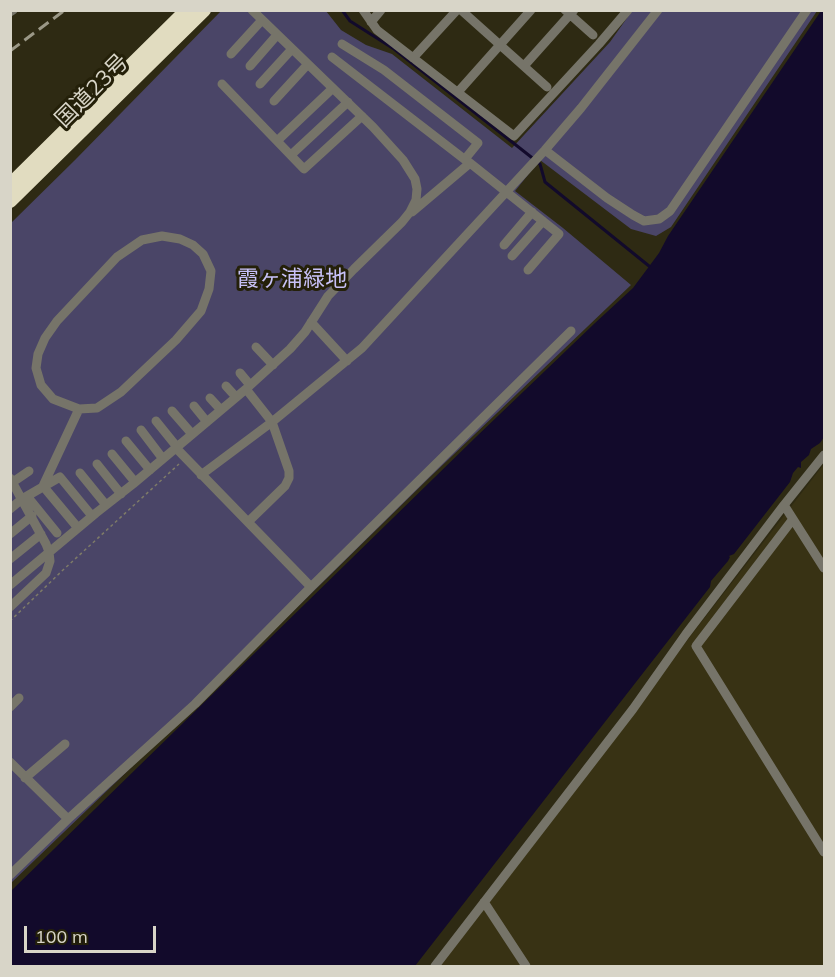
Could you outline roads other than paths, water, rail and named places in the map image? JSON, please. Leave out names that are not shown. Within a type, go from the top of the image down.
[{"type":"highway","name":"国道23号","points":[[10,185],[187,10]]},
{"type":"highway","name":"国道23号","points":[[10,201],[204,10]]},
{"type":"street","points":[[252,10],[348,102],[403,160],[415,179],[417,189],[416,200],[405,218]]},
{"type":"street","points":[[363,10],[377,30],[514,136],[628,10]]},
{"type":"street","points":[[370,22],[381,10]]},
{"type":"street","points":[[413,58],[459,10],[547,87]]},
{"type":"street","points":[[458,92],[531,10]]},
{"type":"street","points":[[201,475],[272,422],[362,348],[542,154],[658,10]]},
{"type":"street","points":[[542,154],[633,215],[644,221],[659,219],[670,211],[807,10]]},
{"type":"street","points":[[524,66],[570,12],[593,35]]},
{"type":"street","points":[[231,54],[262,20]]},
{"type":"street","points":[[250,66],[278,35]]},
{"type":"street","points":[[10,585],[273,365],[290,349],[328,296],[405,218],[467,161],[478,142],[384,70],[342,44]]},
{"type":"street","points":[[260,84],[292,49]]},
{"type":"street","points":[[332,57],[507,190],[559,234],[528,270]]},
{"type":"street","points":[[274,101],[308,64]]},
{"type":"street","points":[[222,84],[304,169],[362,116]]},
{"type":"street","points":[[277,141],[333,88]]},
{"type":"street","points":[[291,155],[348,102]]},
{"type":"street","points":[[504,245],[532,212]]},
{"type":"street","points":[[512,255],[543,221]]},
{"type":"street","points":[[162,236],[180,239],[193,245],[203,254],[212,272],[201,311],[176,340],[121,392],[97,408],[79,409],[53,399],[41,385],[36,368],[38,354],[45,338],[57,321],[117,256],[142,240],[162,236]]},
{"type":"street","points":[[311,322],[347,361]]},
{"type":"street","points":[[10,874],[195,704],[571,331]]},
{"type":"street","points":[[256,347],[273,365]]},
{"type":"street","points":[[240,374],[272,422],[289,471],[289,478],[285,486],[248,522]]},
{"type":"street","points":[[226,386],[236,398]]},
{"type":"street","points":[[210,398],[221,410]]},
{"type":"street","points":[[194,406],[207,422]]},
{"type":"street","points":[[43,486],[79,409]]},
{"type":"street","points":[[172,411],[192,434]]},
{"type":"street","points":[[156,421],[201,475],[311,587]]},
{"type":"street","points":[[141,430],[163,459]]},
{"type":"street","points":[[126,441],[150,470]]},
{"type":"street","points":[[112,454],[135,482]]},
{"type":"street","points":[[435,966],[633,709],[686,634],[784,505],[825,455]]},
{"type":"street","points":[[97,464],[121,494]]},
{"type":"street","points":[[29,471],[11,482],[57,533]]},
{"type":"street","points":[[80,473],[106,505]]},
{"type":"street","points":[[10,509],[60,477],[92,516]]},
{"type":"street","points":[[43,486],[78,528]]},
{"type":"street","points":[[10,607],[46,573],[50,561],[50,552],[25,498]]},
{"type":"street","points":[[784,505],[825,568]]},
{"type":"street","points":[[10,534],[32,516]]},
{"type":"street","points":[[794,519],[696,646],[825,852]]},
{"type":"street","points":[[10,559],[41,534]]},
{"type":"street","points":[[10,707],[20,698]]},
{"type":"street","points":[[25,778],[64,744]]},
{"type":"street","points":[[10,762],[68,819]]},
{"type":"street","points":[[484,902],[526,966]]},
{"type":"waterway","points":[[342,10],[350,21],[394,49],[540,164],[545,182],[649,266]]},
{"type":"railway","points":[[10,51],[65,10]]},
{"type":"park label","name":"霞ヶ浦緑地","points":[[292,279]]}]
